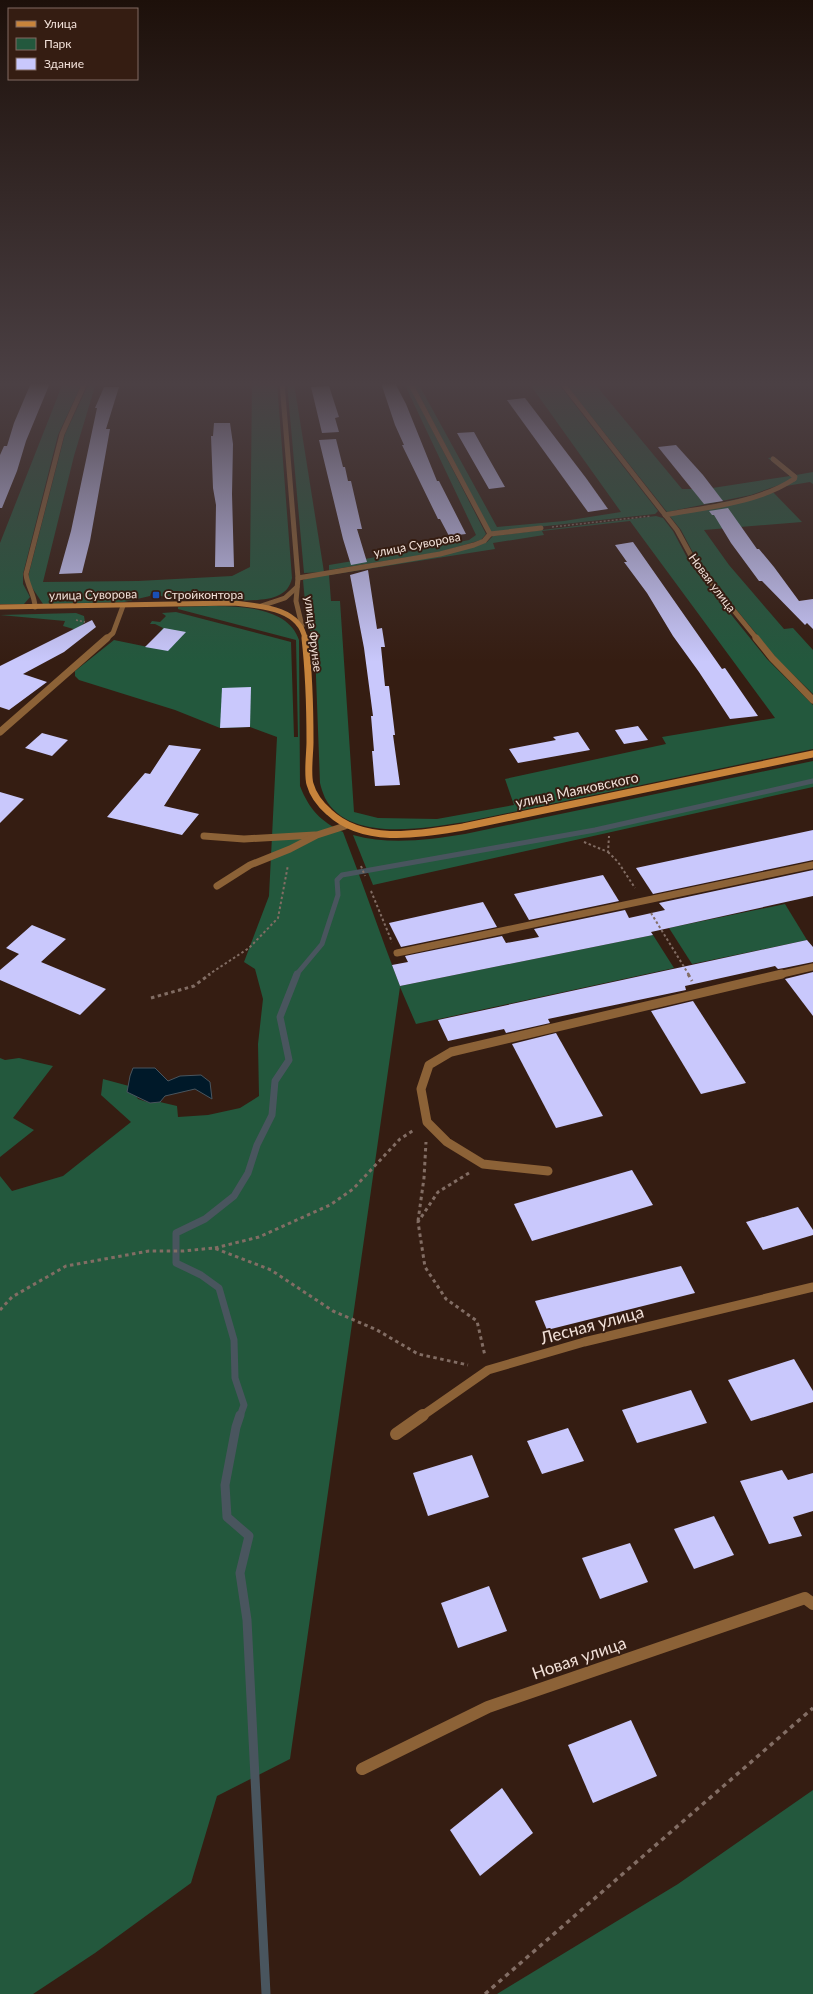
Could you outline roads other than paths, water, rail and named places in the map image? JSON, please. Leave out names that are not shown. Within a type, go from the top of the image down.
[{"type":"main road","name":"улица Суворова","points":[[0,607],[234,603],[261,606],[277,610],[302,626]]},
{"type":"main road","name":"улица Фрунзе","points":[[302,626],[307,652],[310,784],[316,800],[329,814],[345,826]]},
{"type":"main road","name":"улица Маяковского","points":[[345,826],[368,832],[392,835],[434,832],[813,754]]},
{"type":"street","points":[[35,607],[36,600],[26,584],[26,574],[51,476]]},
{"type":"street","name":"улица Фрунзе","points":[[290,476],[298,578],[296,601],[302,626]]},
{"type":"street","points":[[459,476],[490,534],[541,528]]},
{"type":"street","name":"Новая улица","points":[[635,476],[677,530],[695,564],[772,658],[813,700]]},
{"type":"street","points":[[665,514],[754,496],[788,484],[795,477],[794,476]]},
{"type":"street","name":"улица Суворова","points":[[298,578],[440,554],[484,541],[490,534]]},
{"type":"street","points":[[261,606],[285,598],[297,587]]},
{"type":"street","points":[[0,732],[113,634],[123,606]]},
{"type":"street","points":[[217,886],[250,865],[290,849],[317,835],[345,826]]},
{"type":"street","points":[[204,836],[244,839],[317,835]]},
{"type":"street","points":[[397,953],[813,865]]},
{"type":"street","points":[[548,1171],[483,1164],[447,1142],[427,1122],[421,1089],[430,1066],[451,1052],[813,967]]},
{"type":"street","name":"Лесная улица","points":[[396,1434],[488,1370],[584,1342],[813,1287]]},
{"type":"street","name":"Новая улица","points":[[362,1769],[488,1707],[805,1598],[813,1604]]},
{"type":"water","points":[[133,1068],[155,1068],[168,1081],[180,1076],[201,1075],[210,1082],[212,1099],[195,1089],[165,1096],[160,1102],[150,1103],[127,1092]]},
{"type":"waterway","points":[[296,975],[322,944],[338,895],[337,880],[342,875],[595,830],[813,781]]},
{"type":"waterway","points":[[240,1416],[244,1405],[235,1378],[234,1340],[219,1288],[201,1275],[176,1263],[176,1233],[205,1219],[234,1196],[248,1173],[257,1145],[272,1115],[275,1081],[289,1060],[280,1017],[297,974]]},
{"type":"waterway","points":[[240,1415],[236,1427],[225,1485],[227,1517],[249,1536],[240,1573],[247,1620],[266,1994]]},
{"type":"place","name":"Стройконтора","points":[[156,595]]}]
